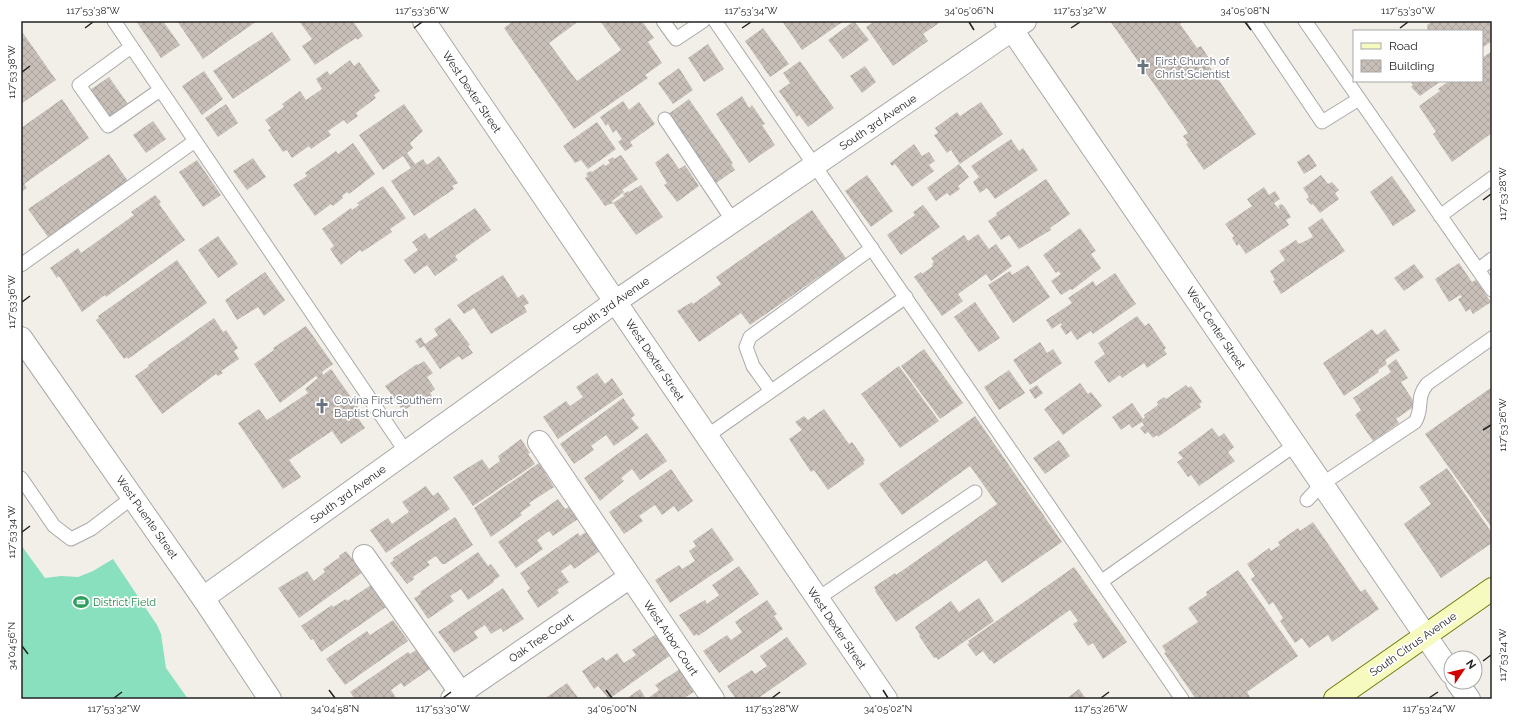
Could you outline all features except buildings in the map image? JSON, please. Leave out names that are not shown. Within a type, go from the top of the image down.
[{"type":"main road","name":"South Citrus Avenue","points":[[1335,699],[1492,590]]},
{"type":"street","name":"West Dexter Street","points":[[424,21],[886,699]]},
{"type":"street","name":"South 3rd Avenue","points":[[203,598],[615,302],[815,165],[1014,24]]},
{"type":"street","name":"West Center Street","points":[[1014,24],[1295,445],[1443,662]]},
{"type":"street","name":"West Puente Street","points":[[21,338],[203,598],[270,699]]},
{"type":"street","name":"West Arbor Court","points":[[539,442],[713,699]]},
{"type":"street","points":[[364,556],[459,697]]},
{"type":"street","name":"Oak Tree Court","points":[[459,697],[630,577]]},
{"type":"street","points":[[1463,690],[1469,699]]},
{"type":"lane","points":[[114,21],[406,452]]},
{"type":"lane","points":[[663,21],[676,39],[703,21]]},
{"type":"lane","points":[[715,21],[1182,699]]},
{"type":"lane","points":[[1254,21],[1322,122],[1359,99]]},
{"type":"lane","points":[[1305,21],[1492,290]]},
{"type":"lane","points":[[132,47],[79,85],[108,126],[160,90]]},
{"type":"lane","points":[[665,119],[733,221]]},
{"type":"lane","points":[[21,266],[195,141]]},
{"type":"lane","points":[[1440,216],[1492,178]]},
{"type":"lane","points":[[771,391],[753,366],[746,347],[750,337],[872,248]]},
{"type":"lane","points":[[1478,270],[1492,259]]},
{"type":"lane","points":[[707,436],[906,297]]},
{"type":"lane","points":[[1308,500],[1322,484],[1415,422],[1419,416],[1420,395],[1427,384],[1492,338]]},
{"type":"lane","points":[[1102,581],[1295,445]]},
{"type":"lane","points":[[21,478],[54,526],[71,540],[91,529],[133,497]]},
{"type":"lane","points":[[817,598],[975,492]]},
{"type":"green space","name":"District Field","points":[[21,545],[45,578],[61,576],[78,577],[93,571],[113,559],[157,625],[161,634],[166,668],[188,699],[21,699]]},
{"type":"place","name":"First Church of Christ Scientist","points":[[1143,67]]},
{"type":"place","name":"Covina First Southern Baptist Church","points":[[322,406]]},
{"type":"place","name":"District Field","points":[[81,602]]}]
